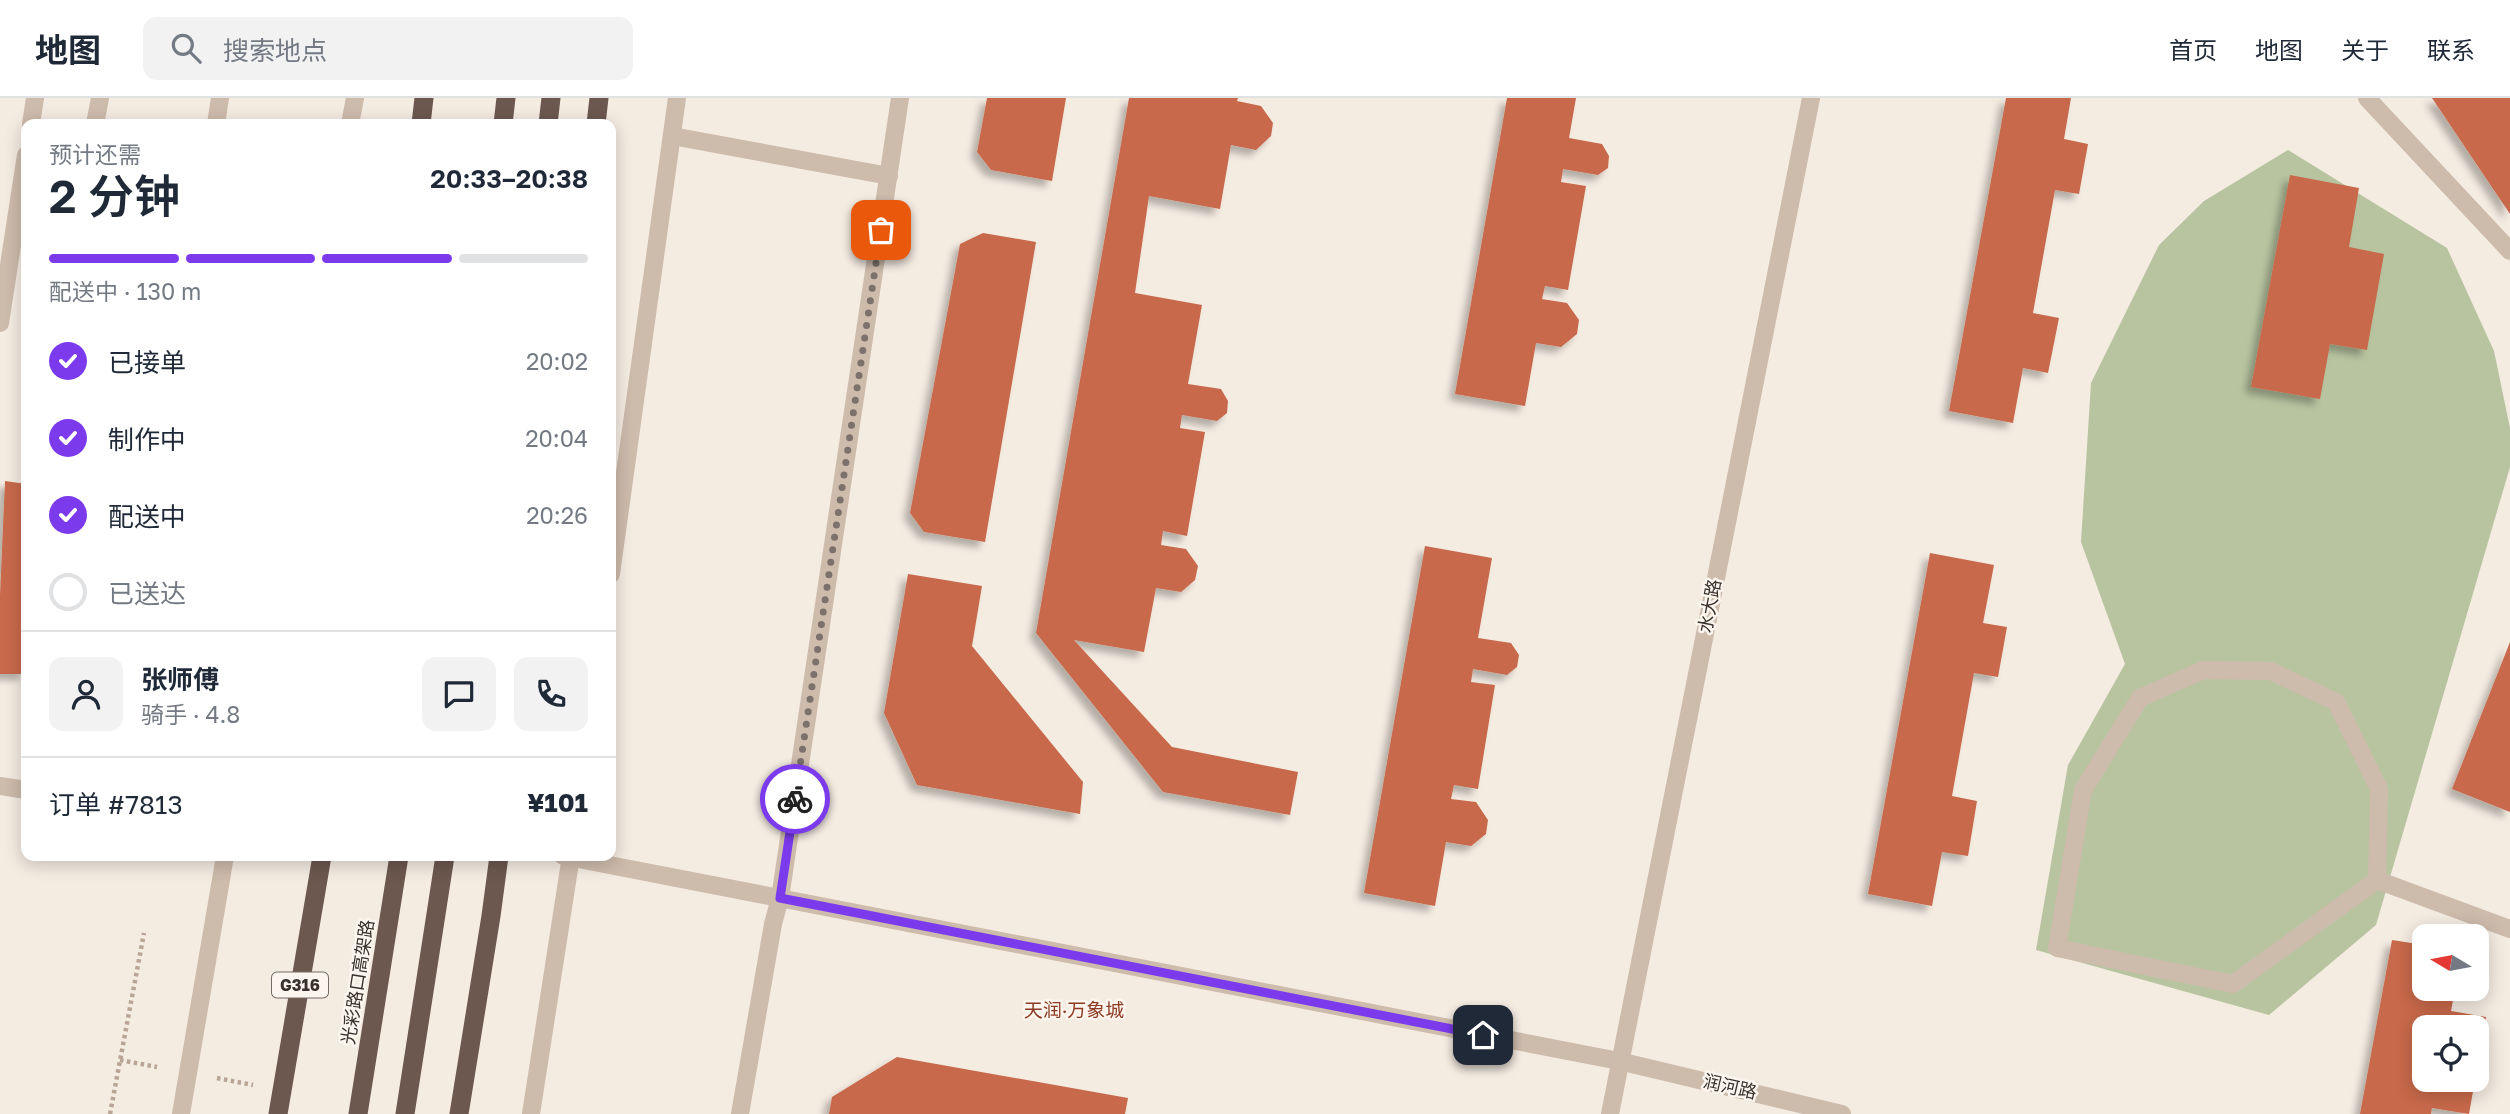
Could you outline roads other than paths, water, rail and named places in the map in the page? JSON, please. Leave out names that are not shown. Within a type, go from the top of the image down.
[{"type":"highway","points":[[422,119],[424,98]]},
{"type":"highway","points":[[504,119],[506,98]]},
{"type":"highway","points":[[549,119],[551,98]]},
{"type":"highway","points":[[597,119],[599,98]]},
{"type":"highway","name":"G316","points":[[278,1114],[321,861]]},
{"type":"highway","name":"光彩路口高架路","points":[[358,1114],[398,861]]},
{"type":"highway","points":[[405,1114],[443,861]]},
{"type":"highway","points":[[459,1114],[498,861]]},
{"type":"street","points":[[32,119],[35,98]]},
{"type":"street","points":[[97,119],[100,98]]},
{"type":"street","points":[[217,119],[220,98]]},
{"type":"street","points":[[351,119],[355,98]]},
{"type":"street","points":[[616,538],[677,98]]},
{"type":"street","points":[[740,1114],[773,924],[780,898],[900,98]]},
{"type":"street","name":"水大路","points":[[1610,1114],[1811,98]]},
{"type":"street","points":[[2367,98],[2510,251]]},
{"type":"street","points":[[672,136],[889,176]]},
{"type":"street","points":[[0,323],[21,187]]},
{"type":"street","points":[[2203,670],[2271,671],[2336,702],[2379,789],[2377,880],[2233,984],[2057,948],[2083,790],[2140,698],[2203,670]]},
{"type":"street","points":[[0,786],[21,789]]},
{"type":"street","points":[[181,1114],[224,861]]},
{"type":"street","points":[[531,1114],[567,861]]},
{"type":"street","name":"润河路","points":[[593,861],[1619,1061],[1842,1114]]},
{"type":"street","points":[[2377,880],[2510,929]]},
{"type":"district","name":"天润·万象城","points":[[1074,1010]]}]
